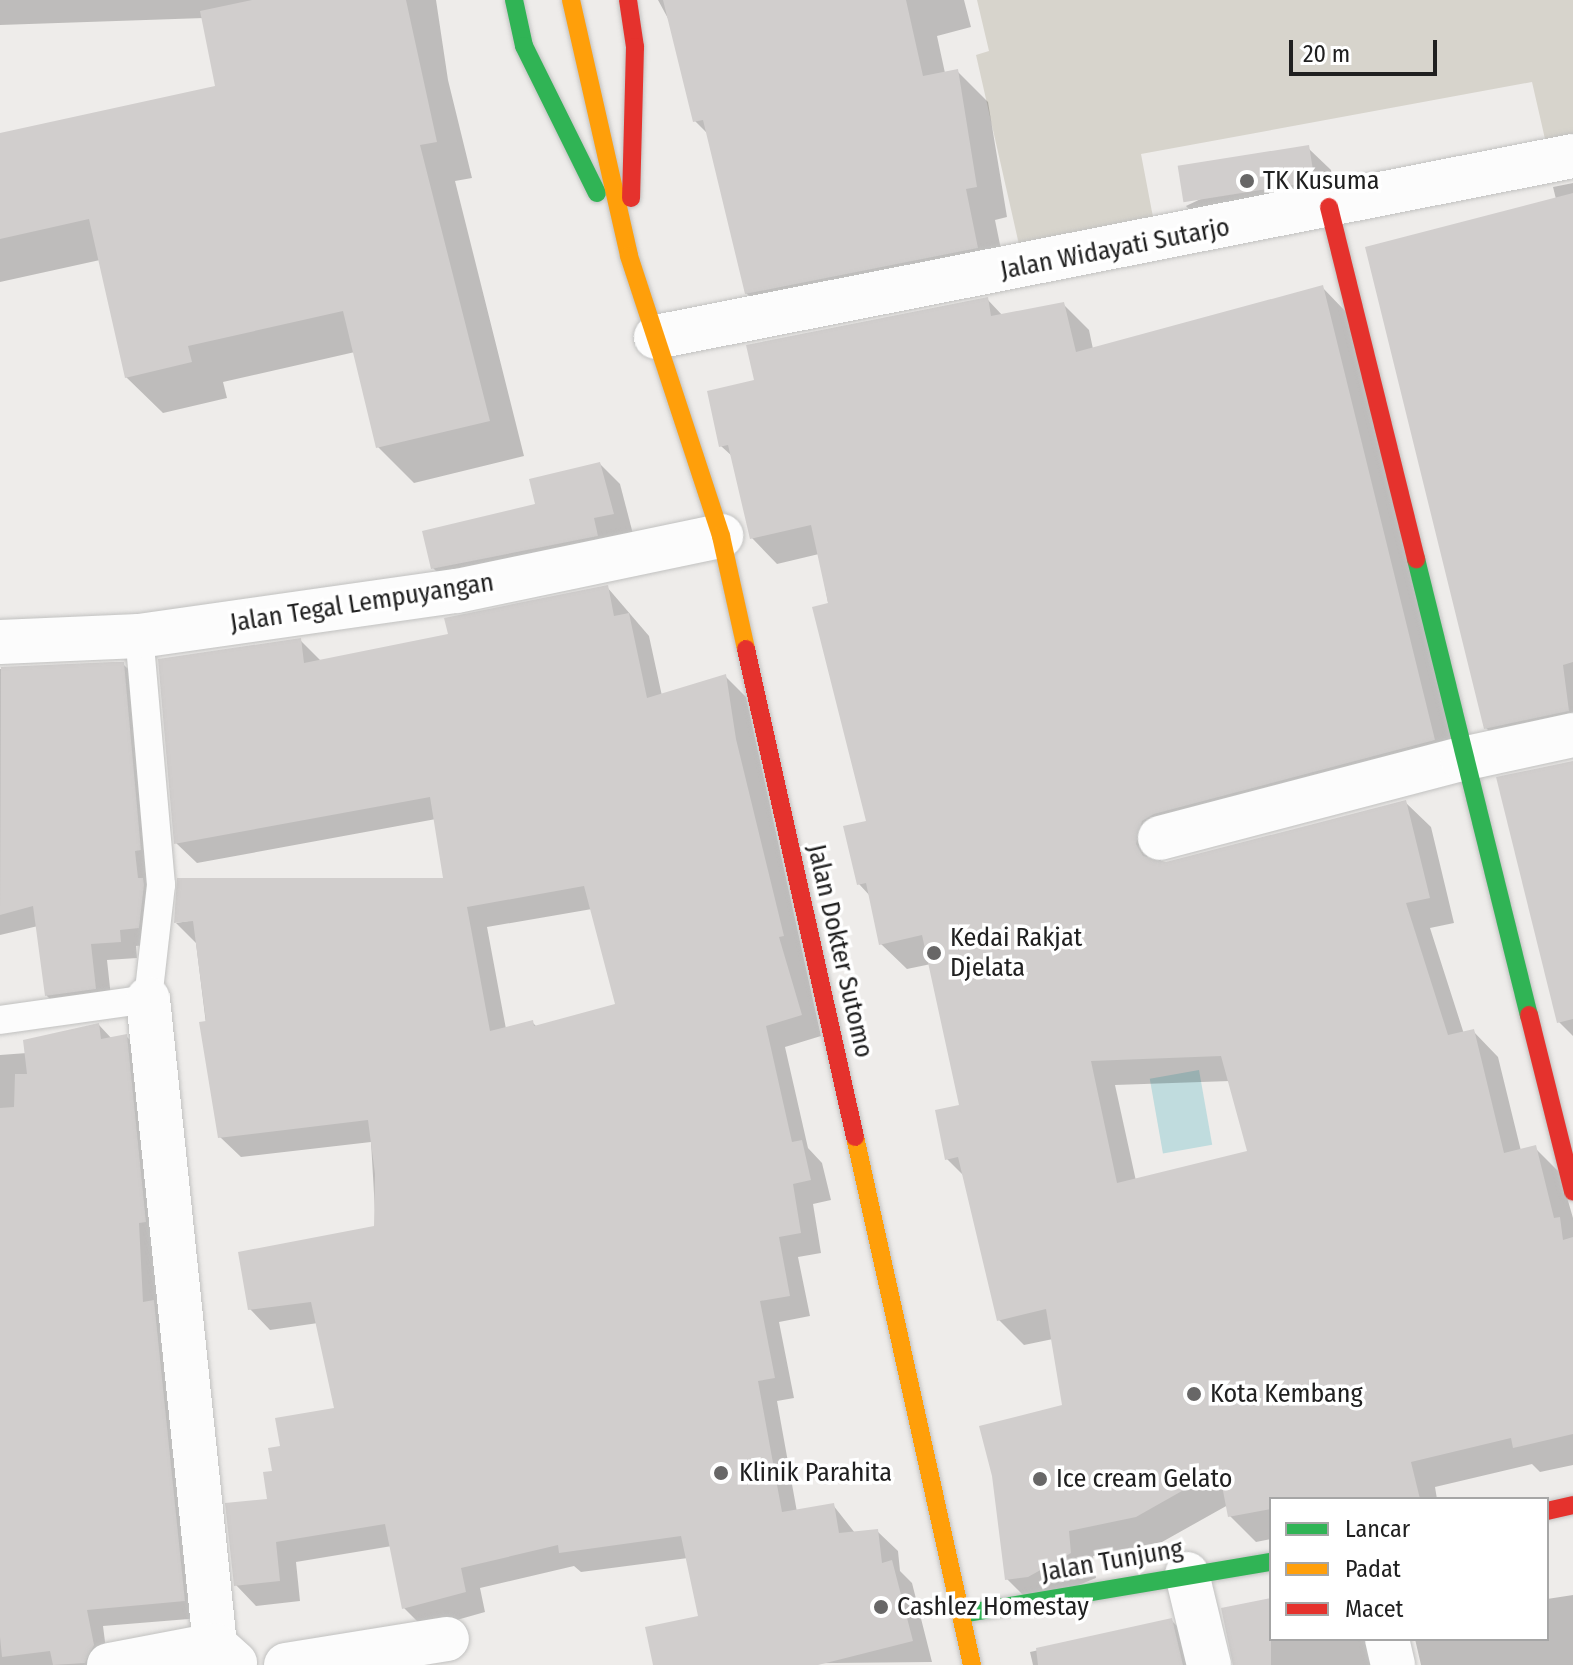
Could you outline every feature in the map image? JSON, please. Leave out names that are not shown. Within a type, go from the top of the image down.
[{"type":"main road","name":"Jalan Dokter Sutomo","points":[[514,0],[524,46],[629,256]]},
{"type":"main road","name":"Jalan Dokter Sutomo","points":[[571,0],[629,256],[721,536],[972,1665]]},
{"type":"main road","name":"Jalan Dokter Sutomo","points":[[628,0],[635,86],[629,256]]},
{"type":"main road","points":[[1329,207],[1462,759],[1573,1192]]},
{"type":"main road","points":[[1549,1511],[1573,1505]]},
{"type":"main road","name":"Jalan Tunjung","points":[[962,1614],[1269,1562]]},
{"type":"street","name":"Jalan Widayati Sutarjo","points":[[656,337],[1329,207],[1573,156]]},
{"type":"street","name":"Jalan Tegal Lempuyangan","points":[[0,642],[139,636],[457,591],[721,536]]},
{"type":"street","points":[[1160,838],[1462,759],[1573,735]]},
{"type":"street","points":[[109,1665],[226,1655],[148,999]]},
{"type":"street","points":[[1187,1574],[1209,1665]]},
{"type":"street","points":[[286,1665],[447,1639]]},
{"type":"street","points":[[1387,1641],[1393,1665]]},
{"type":"lane","points":[[0,1020],[148,999],[161,885],[139,636]]},
{"type":"shaded area","points":[[977,0],[1573,0],[1573,147],[1548,152],[1532,82],[1141,154],[1156,233],[1022,258],[976,55],[989,51]]},
{"type":"water","points":[[1199,1070],[1212,1145],[1163,1154],[1150,1079]]},
{"type":"building","points":[[252,0],[406,0],[437,142],[420,145],[490,421],[376,448],[343,311],[188,346],[192,362],[125,378],[89,219],[0,239],[0,133],[215,86],[200,11]]},
{"type":"building","points":[[663,0],[906,0],[923,76],[958,69],[977,187],[966,189],[978,248],[745,294],[703,120],[693,122]]},
{"type":"building","name":"TK Kusuma","points":[[1309,145],[1315,182],[1183,202],[1178,166]]},
{"type":"building","points":[[1573,193],[1573,662],[1563,665],[1569,711],[1484,729],[1365,247]]},
{"type":"building","points":[[1323,285],[1435,740],[1154,814],[1142,821],[1136,844],[1143,856],[1166,862],[1406,800],[1430,898],[1406,903],[1448,1035],[1474,1029],[1504,1153],[1536,1145],[1554,1218],[1560,1217],[1563,1240],[1573,1237],[1573,1434],[1513,1448],[1511,1438],[1411,1462],[1420,1497],[1269,1497],[1269,1509],[1228,1517],[1219,1470],[1136,1517],[1069,1531],[1071,1553],[1028,1577],[1005,1580],[992,1476],[979,1426],[1062,1405],[1046,1309],[997,1321],[958,1157],[945,1160],[935,1110],[959,1105],[922,935],[879,945],[866,883],[857,885],[843,826],[866,821],[812,607],[828,603],[811,525],[750,539],[728,445],[719,447],[707,391],[754,380],[746,345],[988,297],[991,316],[1064,302],[1076,352]],"holes":[[[1221,1056],[1247,1151],[1117,1183],[1091,1061]]]},
{"type":"building","points":[[600,462],[614,514],[594,518],[598,536],[431,569],[422,531],[535,504],[529,479]]},
{"type":"building","points":[[608,585],[614,616],[629,613],[647,698],[726,674],[736,739],[784,936],[779,937],[802,1015],[766,1026],[792,1142],[802,1140],[811,1180],[793,1184],[801,1233],[779,1237],[790,1296],[760,1301],[775,1378],[758,1381],[782,1512],[834,1503],[839,1533],[878,1529],[882,1563],[892,1560],[913,1641],[818,1665],[653,1665],[645,1627],[698,1616],[681,1536],[559,1553],[558,1545],[461,1568],[466,1592],[402,1609],[385,1524],[276,1542],[280,1581],[234,1586],[225,1503],[267,1499],[263,1472],[272,1471],[268,1448],[280,1446],[275,1418],[334,1408],[311,1302],[248,1310],[238,1252],[374,1226],[375,1174],[368,1120],[218,1138],[199,1022],[206,1021],[193,921],[174,923],[177,878],[443,878],[430,797],[174,844],[158,659],[301,638],[304,663],[448,634],[444,618]],"holes":[[[584,886],[615,1004],[534,1026],[533,1020],[490,1031],[467,907]]]},
{"type":"building","points":[[124,662],[141,850],[135,851],[138,878],[143,878],[144,885],[139,928],[120,930],[121,942],[91,944],[96,989],[45,996],[33,906],[0,915],[1,667]]},
{"type":"building","points":[[1573,761],[1573,1019],[1557,1023],[1496,777]]},
{"type":"building","points":[[99,1023],[101,1039],[127,1034],[146,1222],[139,1223],[143,1302],[154,1300],[185,1601],[87,1610],[94,1645],[85,1663],[53,1665],[50,1651],[2,1657],[0,1637],[0,1108],[14,1107],[15,1074],[27,1074],[23,1040]]},
{"type":"building","points":[[1269,1598],[1271,1665],[1233,1665],[1221,1608]]},
{"type":"building","points":[[1172,1618],[1183,1665],[1038,1665],[1036,1648]]},
{"type":"traffic: fast","points":[[514,0],[524,46],[597,193]]},
{"type":"traffic: fast","points":[[1416,559],[1529,1015]]},
{"type":"traffic: fast","points":[[962,1614],[1269,1562]]},
{"type":"traffic: slow","points":[[571,0],[629,256],[721,536],[746,649]]},
{"type":"traffic: slow","points":[[855,1137],[972,1665]]},
{"type":"traffic: jam","points":[[628,0],[635,47],[631,198]]},
{"type":"traffic: jam","points":[[1329,207],[1416,559]]},
{"type":"traffic: jam","points":[[746,649],[855,1137]]},
{"type":"traffic: jam","points":[[1529,1015],[1573,1192]]},
{"type":"traffic: jam","points":[[1549,1511],[1573,1505]]},
{"type":"place","name":"TK Kusuma","points":[[1247,181]]},
{"type":"place","name":"Kedai Rakjat Djelata","points":[[934,953]]},
{"type":"place","name":"Kota Kembang","points":[[1194,1394]]},
{"type":"place","name":"Klinik Parahita","points":[[721,1473]]},
{"type":"place","name":"Ice cream Gelato","points":[[1040,1479]]},
{"type":"place","name":"Cashlez Homestay","points":[[881,1607]]}]
